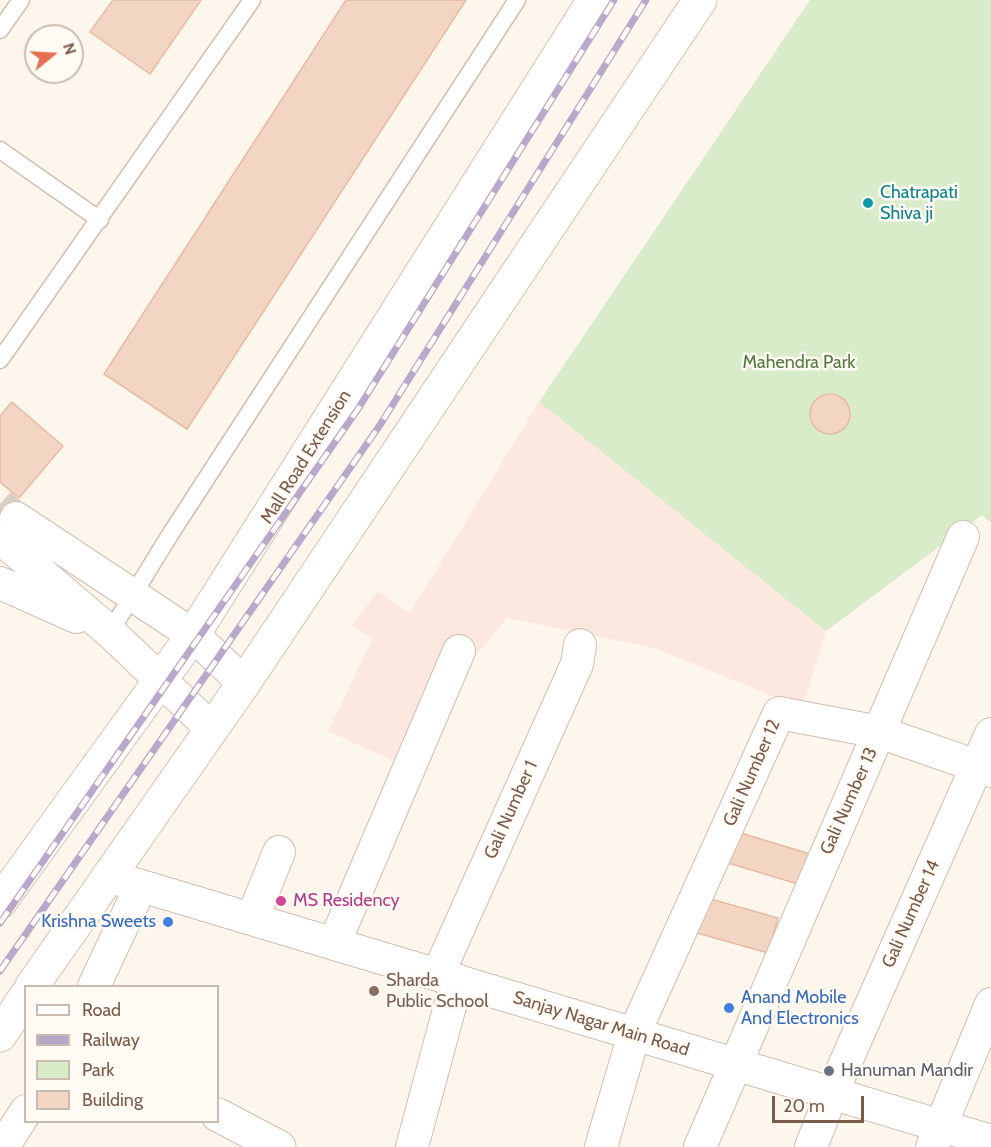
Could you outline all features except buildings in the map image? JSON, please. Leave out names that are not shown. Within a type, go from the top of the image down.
[{"type":"main road","name":"Mall Road Extension","points":[[0,902],[193,635],[594,0]]},
{"type":"main road","points":[[35,985],[108,876],[244,683],[700,0]]},
{"type":"main road","points":[[219,1116],[279,1147]]},
{"type":"street","points":[[8,528],[134,596],[193,635],[244,683]]},
{"type":"street","points":[[8,528],[110,632],[212,729]]},
{"type":"street","name":"Gali Number 13","points":[[700,1147],[963,537]]},
{"type":"street","points":[[0,583],[110,632]]},
{"type":"street","name":"Gali Number 1","points":[[412,1147],[447,977],[577,664],[580,645]]},
{"type":"street","points":[[334,944],[459,651]]},
{"type":"street","name":"Gali Number 12","points":[[634,1034],[779,712],[879,732],[984,769]]},
{"type":"street","name":"Gali Number 14","points":[[812,1147],[832,1093],[984,769],[991,735]]},
{"type":"street","points":[[252,919],[279,852]]},
{"type":"street","name":"Sanjay Nagar Main Road","points":[[108,876],[832,1093],[937,1137],[991,1141]]},
{"type":"street","points":[[95,985],[141,886]]},
{"type":"street","points":[[937,1137],[991,1004]]},
{"type":"street","points":[[601,1147],[634,1034]]},
{"type":"street","points":[[3,1146],[24,1114]]},
{"type":"lane","points":[[0,30],[21,0]]},
{"type":"lane","points":[[0,360],[252,0]]},
{"type":"lane","points":[[110,632],[173,530],[516,0]]},
{"type":"lane","points":[[0,150],[100,220]]},
{"type":"shaded area","points":[[539,402],[826,631],[802,708],[654,648],[507,618],[474,658],[454,645],[405,766],[328,731],[373,638],[351,626],[378,591],[410,613]]},
{"type":"green space","name":"Mahendra Park","points":[[810,0],[991,0],[991,523],[982,515],[826,631],[539,402]]},
{"type":"tunnel","points":[[0,504],[16,518]]},
{"type":"railway","points":[[0,923],[358,409],[614,0]]},
{"type":"railway","points":[[0,971],[380,425],[646,0]]},
{"type":"place","name":"Chatrapati Shiva ji","points":[[868,203]]},
{"type":"place","name":"MS Residency","points":[[281,901]]},
{"type":"place","name":"Krishna Sweets","points":[[168,922]]},
{"type":"place","name":"Sharda Public School","points":[[374,991]]},
{"type":"place","name":"Anand Mobile And Electronics","points":[[729,1008]]},
{"type":"place","name":"Hanuman Mandir","points":[[829,1071]]}]
